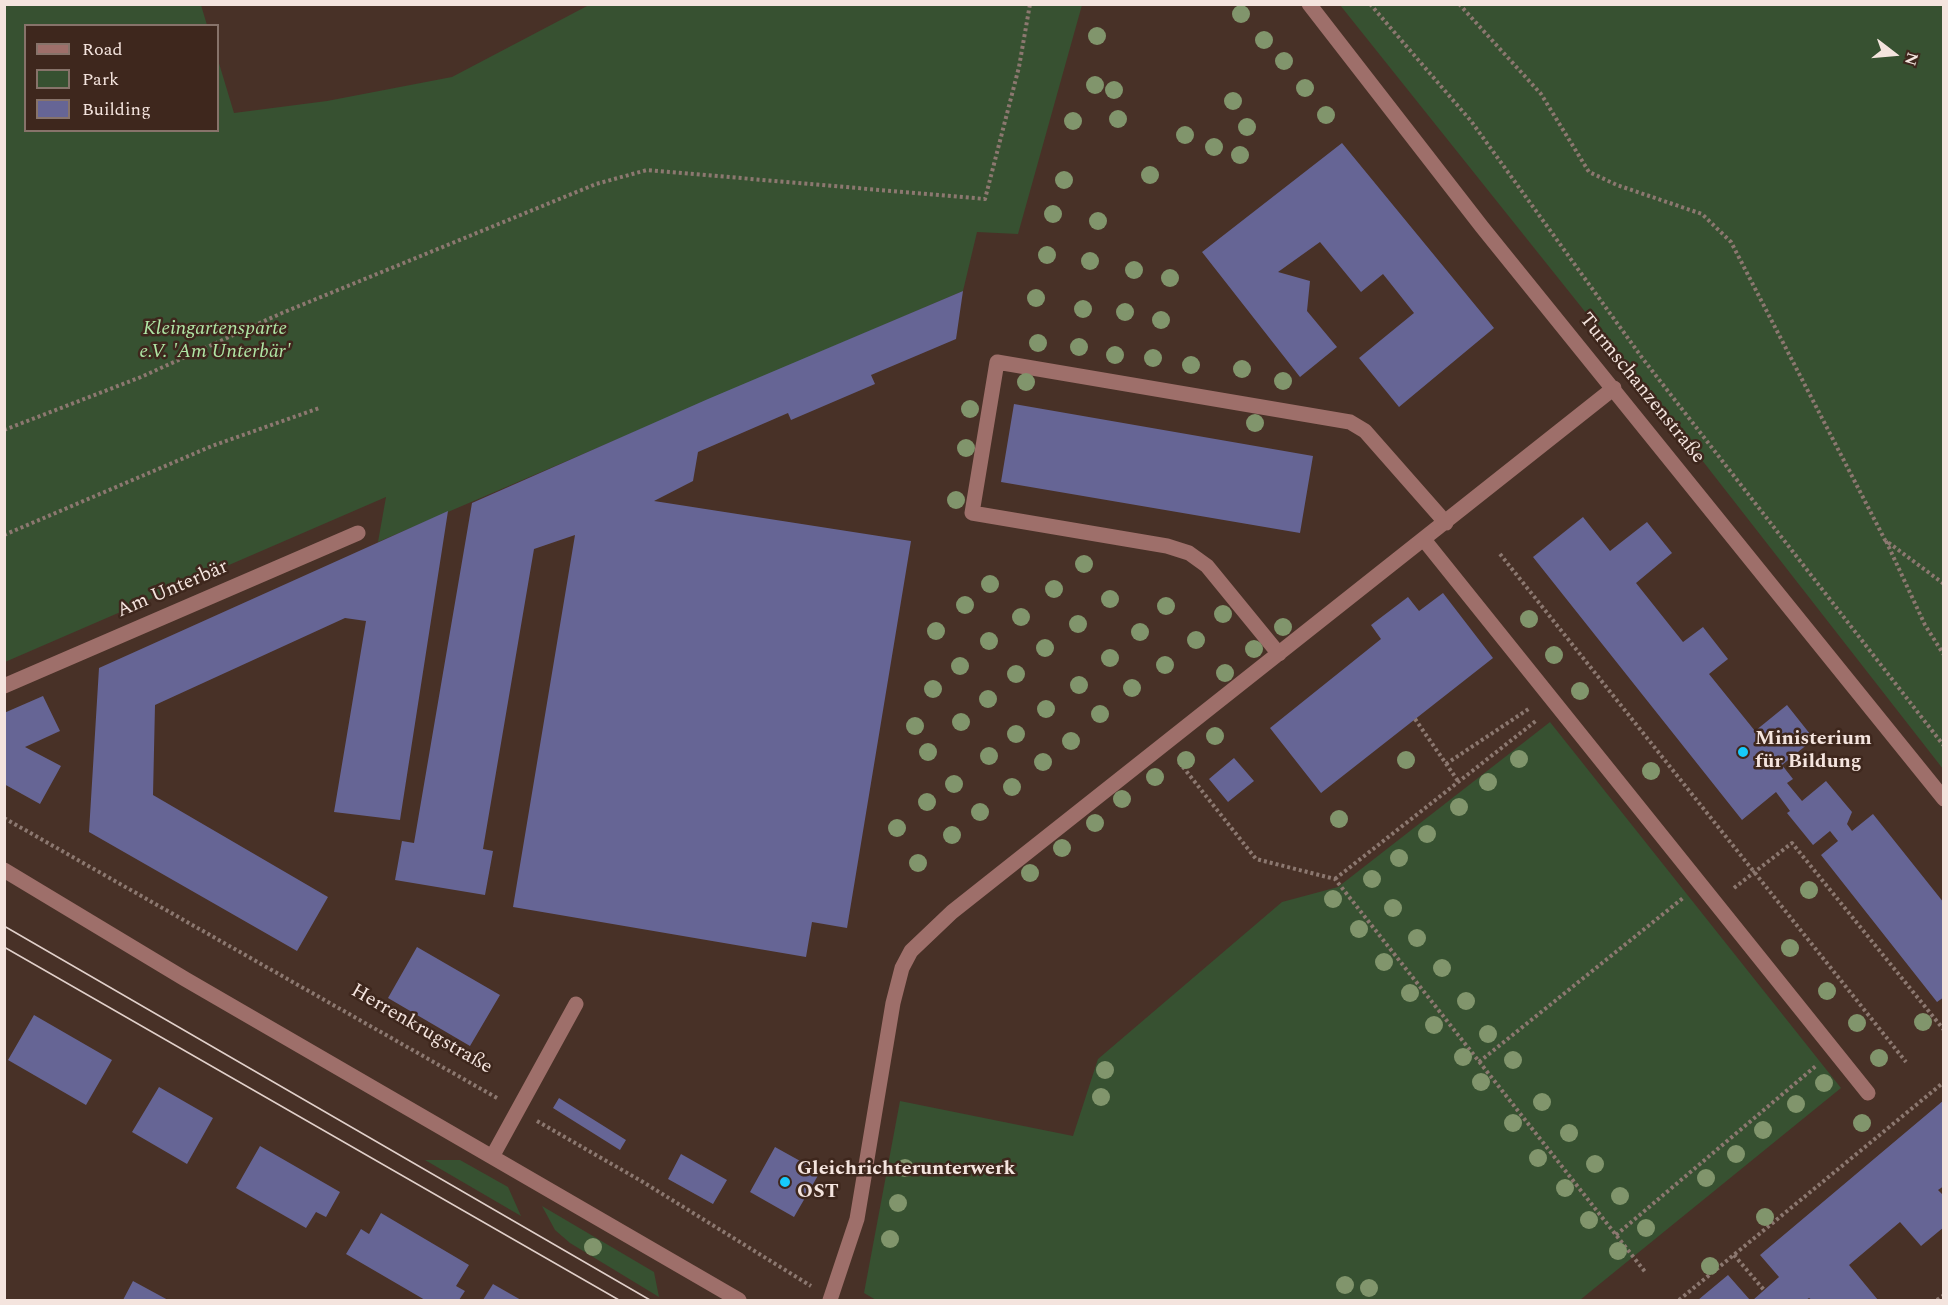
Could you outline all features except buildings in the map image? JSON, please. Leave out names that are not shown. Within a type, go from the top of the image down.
[{"type":"street","name":"Turmschanzenstraße","points":[[1309,4],[1482,227],[1944,799]]},
{"type":"street","points":[[1279,654],[1207,566],[1189,553],[1167,546],[972,513],[997,362],[1350,422],[1365,431],[1446,523]]},
{"type":"street","points":[[830,1300],[857,1219],[893,1003],[902,968],[911,951],[952,912],[1425,541],[1614,388]]},
{"type":"street","name":"Am Unterbär","points":[[4,686],[358,533]]},
{"type":"street","points":[[1425,541],[1868,1093]]},
{"type":"street","points":[[4,870],[184,979],[739,1300]]},
{"type":"street","points":[[492,1157],[576,1004]]},
{"type":"path","points":[[4,430],[141,377],[282,314],[596,184],[647,170],[985,200],[1019,67],[1030,4]]},
{"type":"path","points":[[1370,4],[1470,121],[1643,359],[1944,746]]},
{"type":"path","points":[[1459,4],[1541,94],[1589,172],[1617,185],[1702,214],[1731,243],[1885,540],[1925,625],[1944,655]]},
{"type":"path","points":[[4,536],[212,446],[319,408]]},
{"type":"path","points":[[1885,540],[1944,584]]},
{"type":"path","points":[[1500,554],[1906,1062]]},
{"type":"path","points":[[1446,764],[1536,704],[1556,704]]},
{"type":"path","points":[[1335,879],[1556,704]]},
{"type":"path","points":[[1415,719],[1458,781]]},
{"type":"path","points":[[1166,745],[1257,860],[1335,879],[1646,1273]]},
{"type":"path","name":"Herrenkrugstraße","points":[[4,818],[643,1182],[812,1287]]},
{"type":"path","points":[[1715,903],[1792,843],[1944,1030]]},
{"type":"path","points":[[1479,1062],[1700,884]]},
{"type":"path","points":[[1616,1235],[1834,1051]]},
{"type":"path","points":[[1678,1300],[1944,1082]]},
{"type":"path","points":[[1734,1255],[1764,1290]]},
{"type":"path","points":[[1937,1300],[1944,1295]]},
{"type":"green space","name":"Kleingartensparte e.V. 'Am Unterbär'","points":[[5,5],[201,5],[207,24],[24,24],[24,132],[219,132],[219,63],[234,113],[327,101],[452,77],[589,5],[1082,5],[1018,234],[977,232],[963,291],[378,542],[386,497],[5,662]]},
{"type":"green space","points":[[1340,5],[1943,5],[1943,769],[1634,373]]},
{"type":"green space","points":[[1550,722],[1841,1088],[1580,1300],[876,1300],[864,1293],[900,1101],[1073,1136],[1098,1059],[1282,902],[1338,887]]},
{"type":"green space","points":[[425,1160],[460,1160],[508,1187],[521,1216]]},
{"type":"green space","points":[[542,1206],[654,1272],[659,1297],[570,1243],[555,1230]]},
{"type":"tram line","points":[[4,926],[650,1300]]},
{"type":"tram line","points":[[4,947],[619,1300]]},
{"type":"place","name":"Ministerium für Bildung","points":[[1743,752]]},
{"type":"place","name":"Gleichrichterunterwerk OST","points":[[785,1182]]}]
